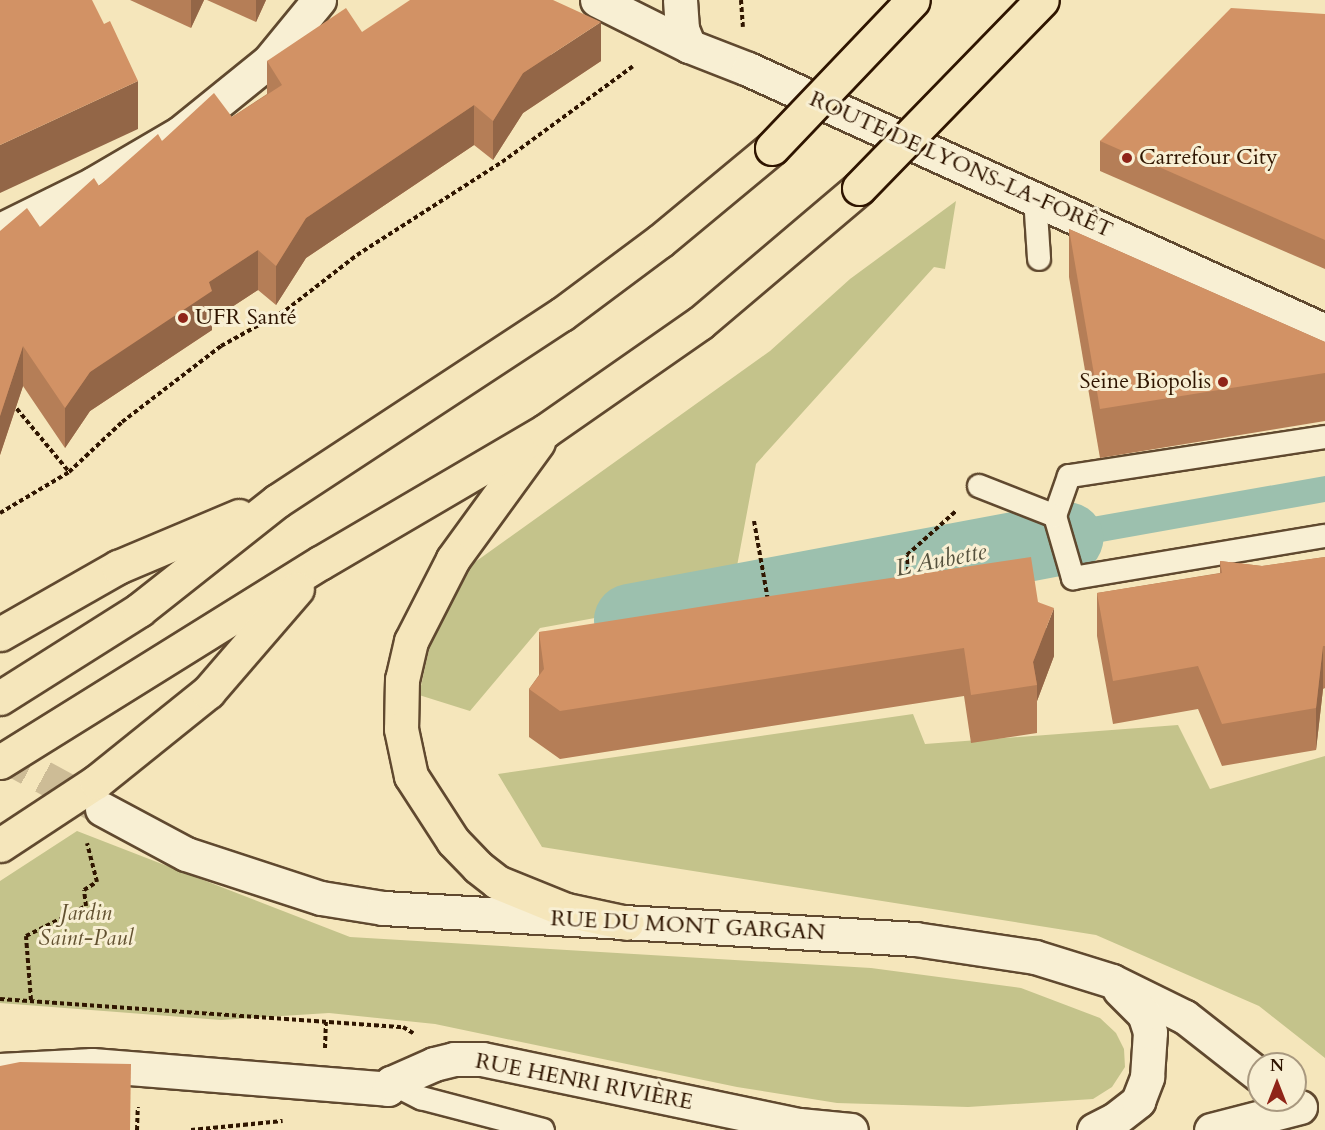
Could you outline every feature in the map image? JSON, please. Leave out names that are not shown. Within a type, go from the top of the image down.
[{"type":"highway","points":[[0,698],[139,610],[277,501],[562,314],[660,241],[771,148],[913,0]]},
{"type":"highway","points":[[0,762],[320,563],[545,431],[700,323],[859,188],[1042,0]]},
{"type":"highway","points":[[545,431],[478,521],[433,596],[406,660],[401,729],[411,776],[453,842],[478,867],[497,882],[566,910],[627,923]]},
{"type":"highway","points":[[0,634],[118,567],[277,501]]},
{"type":"highway","points":[[0,845],[96,782],[208,692],[320,563]]},
{"type":"street","points":[[0,230],[93,184],[180,134],[269,61],[319,0]]},
{"type":"street","name":"ROUTE DE LYONS-LA-FORÊT","points":[[597,0],[689,46],[739,65],[1325,331]]},
{"type":"street","points":[[680,0],[682,29],[689,46]]},
{"type":"street","name":"RUE DU MONT GARGAN","points":[[110,813],[186,854],[321,898],[383,908],[915,939],[1035,957],[1112,981],[1185,1017],[1247,1066]]},
{"type":"street","points":[[1094,1130],[1114,1120],[1138,1101],[1147,1077],[1150,1032],[1144,1014],[1112,981]]},
{"type":"street","name":"RUE HENRI RIVIÈRE","points":[[0,1070],[92,1065],[388,1089],[391,1083],[454,1059],[482,1059],[799,1125],[851,1130]]},
{"type":"street","points":[[1211,1130],[1289,1112]]},
{"type":"lane","points":[[1035,198],[1039,259]]},
{"type":"lane","points":[[1325,436],[1069,476],[1055,516],[1073,578],[1325,536]]},
{"type":"lane","points":[[979,486],[1055,516]]},
{"type":"lane","points":[[391,1083],[421,1098],[543,1130]]},
{"type":"path","points":[[0,513],[69,472],[122,422],[221,346],[286,310],[357,255],[502,162],[633,66]]},
{"type":"path","points":[[7,397],[69,472]]},
{"type":"path","points":[[910,584],[907,555],[962,507]]},
{"type":"path","points":[[754,521],[769,608]]},
{"type":"path","points":[[0,999],[31,1000],[26,936],[86,906],[84,890],[97,882],[86,842],[110,813]]},
{"type":"path","points":[[325,1051],[326,1022]]},
{"type":"green space","points":[[956,201],[945,269],[934,267],[756,464],[732,593],[540,628],[470,711],[419,695],[443,585],[770,351],[850,279]]},
{"type":"green space","points":[[913,714],[925,744],[1178,725],[1210,789],[1325,756],[1325,1058],[1259,1006],[1096,935],[542,847],[498,774]]},
{"type":"green space","name":"Jardin Saint-Paul","points":[[77,831],[350,937],[871,968],[1021,988],[1100,1018],[1116,1033],[1124,1049],[1125,1067],[1112,1087],[1093,1099],[968,1107],[837,1103],[737,1087],[435,1024],[329,1013],[221,1020],[0,1003],[0,881]]},
{"type":"shaded area","points":[[1325,476],[1325,502],[972,565],[969,545],[1041,526]]},
{"type":"building","points":[[0,0],[92,0],[104,24],[110,21],[138,81],[0,145]]},
{"type":"building","points":[[410,0],[553,0],[601,22],[523,73],[493,121],[474,105],[306,218],[276,266],[258,250],[209,282],[212,291],[90,372],[65,408],[23,346],[0,416],[0,231],[27,208],[40,227],[94,178],[99,186],[158,134],[162,141],[214,93],[232,117],[282,85],[267,61],[346,8],[362,32]]},
{"type":"building","points":[[1231,8],[1325,14],[1325,240],[1100,141]]},
{"type":"building","points":[[1069,229],[1325,342],[1325,373],[1100,409]]},
{"type":"building","points":[[1031,557],[1038,602],[1054,608],[1033,662],[1037,685],[971,695],[964,648],[560,711],[529,689],[544,669],[539,632]]},
{"type":"building","points":[[1325,557],[1325,646],[1323,646],[1316,708],[1222,724],[1198,666],[1113,681],[1097,593],[1222,573],[1220,561],[1262,566]]},
{"type":"building","points":[[20,1062],[131,1064],[130,1130],[0,1130],[0,1066]]},
{"type":"waterway","name":"L'Aubette","points":[[630,620],[1067,538]]},
{"type":"tunnel","points":[[0,753],[99,807]]},
{"type":"place","name":"Carrefour City","points":[[1127,158]]},
{"type":"place","name":"UFR Santé","points":[[183,318]]},
{"type":"place","name":"Seine Biopolis","points":[[1223,382]]}]
